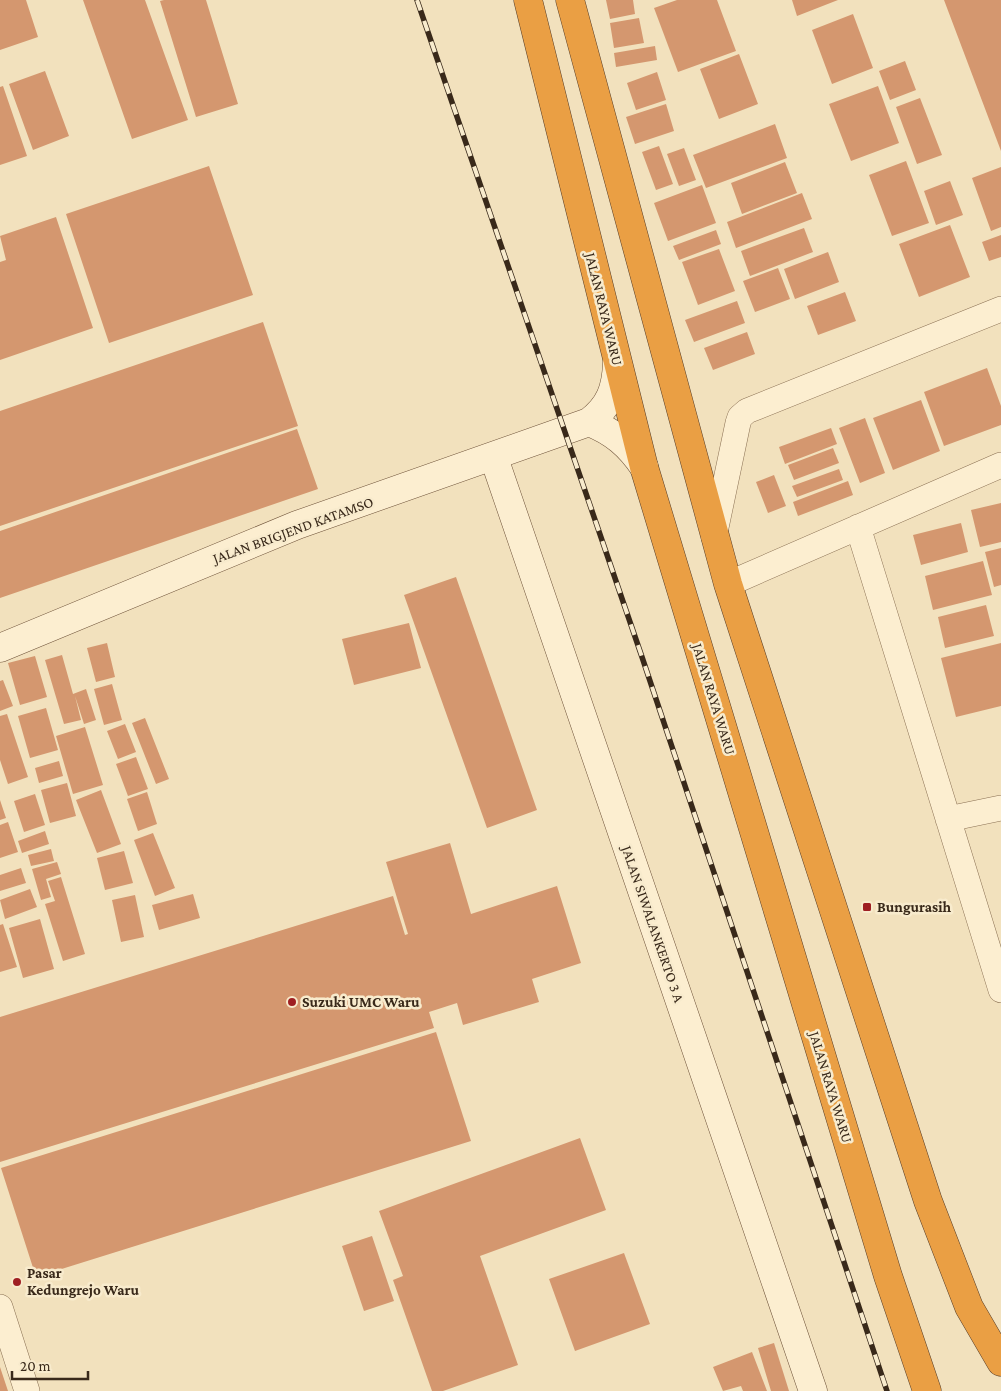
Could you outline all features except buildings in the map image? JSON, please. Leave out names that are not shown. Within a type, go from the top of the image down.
[{"type":"highway","name":"JALAN RAYA WARU","points":[[528,0],[644,467],[888,1276],[927,1391]]},
{"type":"highway","points":[[570,0],[728,584],[928,1201],[969,1307],[1001,1362]]},
{"type":"street","points":[[714,537],[738,423],[740,417],[747,411],[1001,309]]},
{"type":"street","name":"JALAN BRIGJEND KATAMSO","points":[[0,648],[297,526],[494,458],[589,422],[608,404],[614,392],[618,363]]},
{"type":"street","points":[[589,422],[621,439],[634,452],[644,467]]},
{"type":"street","name":"JALAN SIWALANKERTO 3 A","points":[[494,458],[813,1391]]},
{"type":"street","points":[[728,584],[1001,465]]},
{"type":"street","points":[[858,527],[1001,990]]},
{"type":"street","points":[[948,819],[1001,808]]},
{"type":"street","points":[[0,1307],[27,1391]]},
{"type":"railway","points":[[417,0],[642,657],[887,1391]]},
{"type":"place","name":"Bungurasih","points":[[867,907]]},
{"type":"place","name":"Suzuki UMC Waru","points":[[292,1002]]},
{"type":"place","name":"Pasar Kedungrejo Waru","points":[[17,1282]]}]
